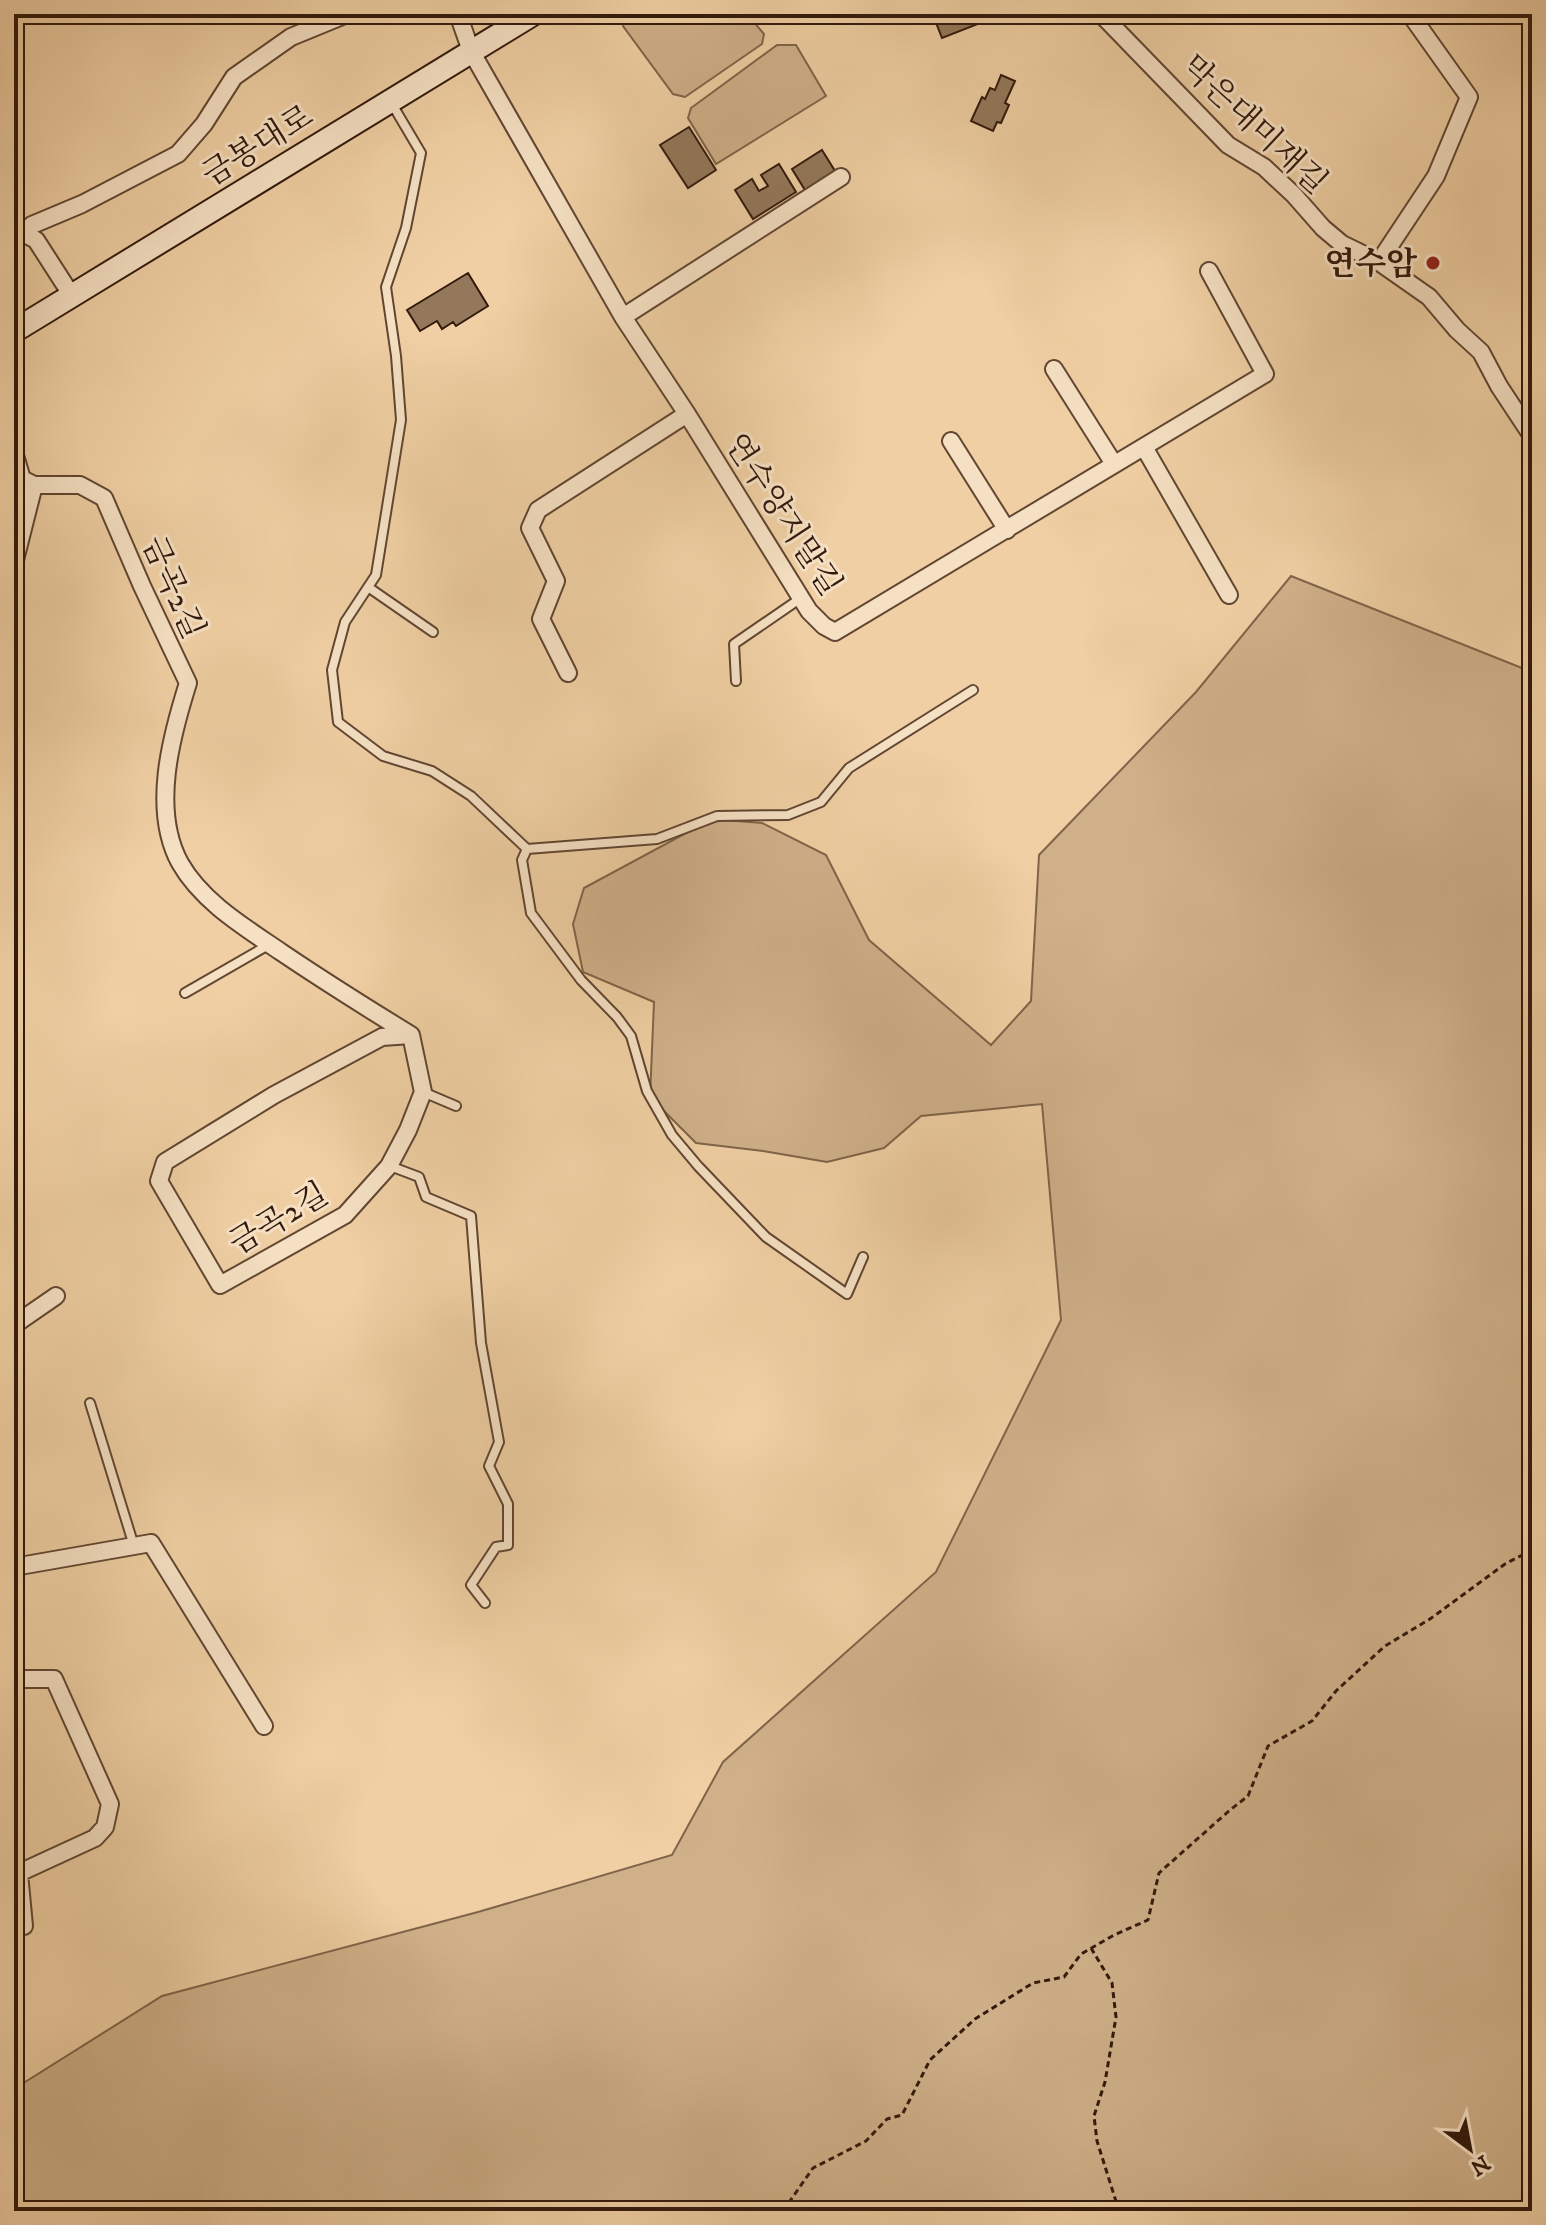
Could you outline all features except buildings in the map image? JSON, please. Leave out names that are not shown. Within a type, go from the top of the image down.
[{"type":"street","points":[[19,231],[82,204],[178,154],[204,124],[234,77],[291,37],[347,14]]},
{"type":"street","name":"연수양지말길","points":[[458,14],[471,51],[623,317],[801,598],[817,619],[835,632],[1265,374],[1209,271]]},
{"type":"street","name":"금봉대로","points":[[14,331],[533,14]]},
{"type":"street","name":"막은대미재길","points":[[1101,14],[1228,145],[1264,167],[1323,228],[1342,244],[1379,262],[1429,297],[1481,352],[1532,436]]},
{"type":"street","points":[[1379,262],[1436,176],[1469,97],[1410,14]]},
{"type":"street","points":[[623,317],[841,177]]},
{"type":"street","points":[[19,231],[36,240],[72,296]]},
{"type":"street","points":[[1054,369],[1114,464]]},
{"type":"street","name":"연수양지말길","points":[[568,673],[541,619],[556,581],[530,528],[538,510],[687,414]]},
{"type":"street","points":[[951,441],[1007,530]]},
{"type":"street","points":[[1144,447],[1229,595]]},
{"type":"street","points":[[14,452],[22,479],[34,485],[14,564]]},
{"type":"street","name":"금곡2길","points":[[34,485],[80,485],[104,498],[188,683],[167,765],[166,805],[170,835],[180,863],[203,892],[230,916],[333,987],[411,1035]]},
{"type":"street","points":[[411,1035],[423,1092]]},
{"type":"street","name":"금곡2길","points":[[411,1035],[382,1037],[274,1095],[165,1162],[159,1181],[220,1285],[345,1215],[389,1166],[423,1092]]},
{"type":"street","points":[[14,1325],[56,1296]]},
{"type":"street","points":[[14,1567],[151,1543],[264,1726]]},
{"type":"street","points":[[14,1679],[54,1679],[110,1804],[105,1827],[95,1838],[19,1873],[24,1926]]},
{"type":"lane","points":[[391,100],[421,153],[406,228],[386,287],[401,420],[376,575],[345,622],[332,670],[338,722],[383,756],[432,771],[471,796],[527,849],[657,839],[717,816],[788,815],[821,802],[849,768],[973,690]]},
{"type":"lane","points":[[368,587],[433,632]]},
{"type":"lane","points":[[736,681],[734,644],[801,598]]},
{"type":"lane","points":[[527,849],[522,860],[531,913],[581,980],[631,1036],[647,1091],[672,1135],[766,1237],[847,1294],[863,1257]]},
{"type":"lane","points":[[185,993],[270,944]]},
{"type":"lane","points":[[423,1092],[456,1106]]},
{"type":"lane","points":[[389,1166],[419,1177],[426,1197],[471,1216],[481,1343],[499,1442],[489,1466],[508,1504],[508,1545],[496,1547],[471,1585],[485,1603]]},
{"type":"lane","points":[[90,1403],[134,1546]]},
{"type":"path","points":[[783,2211],[813,2168],[866,2141],[887,2119],[902,2115],[930,2060],[975,2019],[1033,1983],[1064,1977],[1081,1954],[1148,1920],[1159,1873],[1248,1796],[1268,1746],[1312,1721],[1336,1691],[1385,1646],[1430,1619],[1505,1564],[1532,1550]]},
{"type":"path","points":[[1091,1948],[1112,1983],[1116,2017],[1105,2082],[1094,2116],[1097,2141],[1119,2211]]},
{"type":"shaded area","points":[[627,14],[747,14],[764,34],[762,44],[685,97],[673,94],[623,26]]},
{"type":"shaded area","points":[[777,45],[796,45],[826,96],[716,164],[688,118],[691,108]]},
{"type":"shaded area","points":[[1291,576],[1532,672],[1532,2129],[1524,2133],[1532,2211],[14,2211],[14,2089],[162,1996],[478,1912],[672,1855],[723,1762],[936,1572],[1061,1320],[1042,1104],[921,1116],[884,1148],[827,1162],[696,1143],[650,1097],[654,1002],[583,972],[573,924],[584,888],[712,819],[762,823],[826,855],[869,940],[991,1045],[1031,1001],[1039,855],[1196,692]]},
{"type":"place","name":"연수암","points":[[1433,263]]}]
